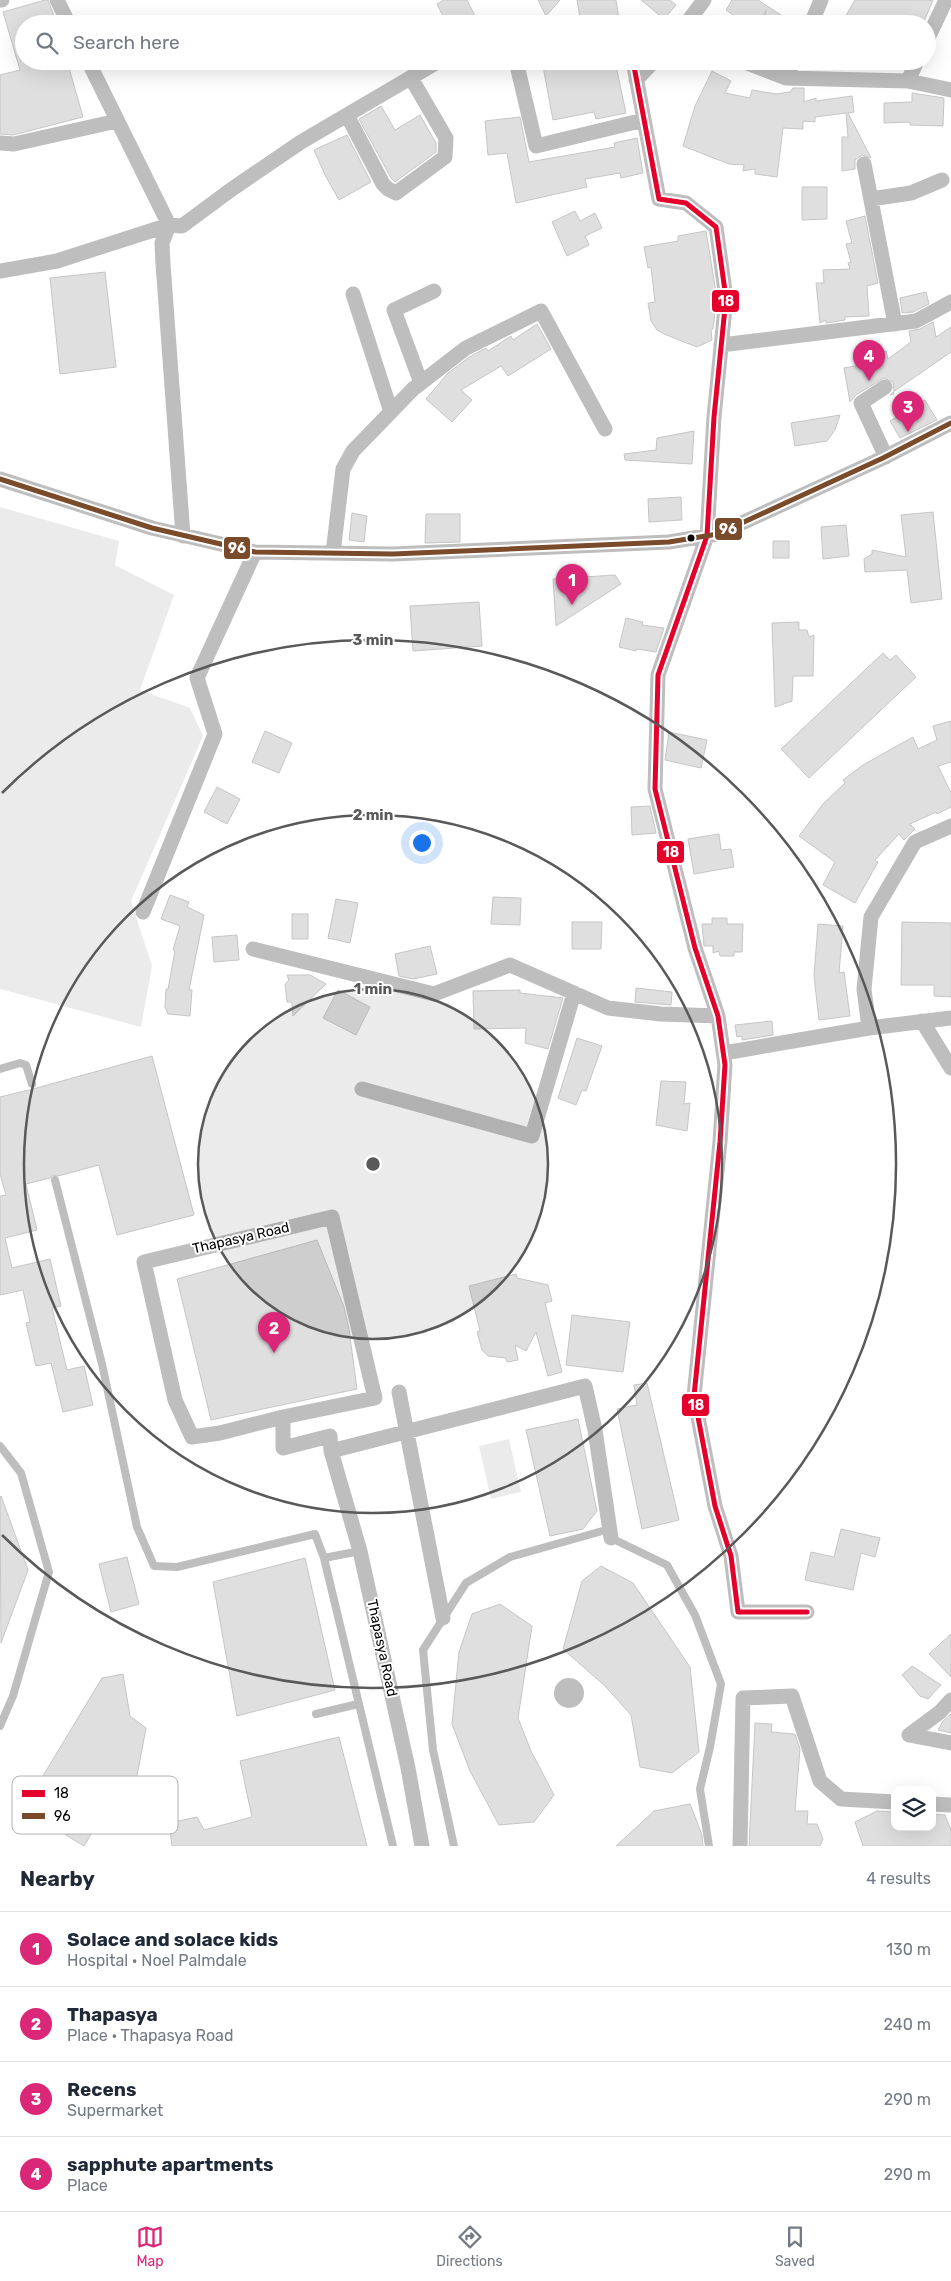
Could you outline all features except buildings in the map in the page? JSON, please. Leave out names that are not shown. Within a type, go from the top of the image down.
[{"type":"street","points":[[57,0],[64,15]]},
{"type":"street","points":[[693,15],[704,0]]},
{"type":"street","points":[[814,15],[821,0]]},
{"type":"street","points":[[936,21],[946,0]]},
{"type":"street","points":[[92,70],[170,225]]},
{"type":"street","points":[[0,271],[57,261],[170,225],[182,226],[301,142],[424,70]]},
{"type":"street","points":[[518,70],[536,146],[644,120]]},
{"type":"street","points":[[634,70],[659,200],[686,203],[716,227],[726,298],[707,536],[658,676],[655,789],[695,948],[718,1016],[725,1065],[720,1142],[694,1396],[715,1506],[731,1556],[738,1612],[806,1612]]},
{"type":"street","points":[[636,80],[645,70]]},
{"type":"street","points":[[765,70],[786,78],[908,81],[951,90]]},
{"type":"street","points":[[786,78],[790,70]]},
{"type":"street","points":[[908,81],[913,70]]},
{"type":"street","points":[[347,115],[383,184],[396,193],[445,157],[447,149],[446,138],[410,78]]},
{"type":"street","points":[[0,143],[14,144],[117,121]]},
{"type":"street","points":[[864,164],[895,324]]},
{"type":"street","points":[[871,199],[911,193],[942,180]]},
{"type":"street","points":[[170,225],[162,243],[183,536]]},
{"type":"street","points":[[421,383],[394,310],[434,291]]},
{"type":"street","points":[[353,294],[391,412]]},
{"type":"street","points":[[721,345],[916,321],[951,302]]},
{"type":"street","points":[[333,553],[343,469],[352,451],[421,383],[466,348],[541,311],[605,429]]},
{"type":"street","points":[[885,387],[861,403],[886,457]]},
{"type":"street","points":[[0,479],[152,528],[255,552],[393,554],[660,542],[718,534],[886,457],[951,423]]},
{"type":"street","points":[[143,912],[214,734],[197,678],[255,552]]},
{"type":"street","points":[[869,1028],[864,989],[871,917],[916,842],[951,826]]},
{"type":"street","points":[[254,949],[434,994],[510,965],[608,1008],[718,1016]]},
{"type":"street","points":[[362,1089],[532,1136],[574,993]]},
{"type":"street","points":[[724,1052],[869,1028],[951,1018]]},
{"type":"street","points":[[922,1022],[951,1068]]},
{"type":"street","name":"Thapasya Road","points":[[332,1217],[376,1398],[283,1417],[220,1433],[192,1437],[175,1400],[144,1262],[332,1217]]},
{"type":"street","points":[[331,1451],[585,1386],[595,1430],[611,1538]]},
{"type":"street","points":[[399,1392],[405,1432],[443,1618]]},
{"type":"street","name":"Thapasya Road","points":[[283,1417],[283,1448],[330,1436],[331,1451],[360,1551],[408,1768],[422,1846]]},
{"type":"street","points":[[740,1846],[743,1698],[792,1696],[820,1781],[841,1799],[891,1802]]},
{"type":"street","points":[[951,1700],[940,1712],[909,1735],[951,1742]]},
{"type":"street","points":[[936,1804],[951,1805]]},
{"type":"lane","points":[[0,1069],[20,1063],[26,1065],[32,1084]]},
{"type":"lane","points":[[55,1180],[102,1364],[137,1527],[154,1566],[177,1567],[315,1534],[324,1558],[393,1846]]},
{"type":"lane","points":[[0,1446],[21,1472],[49,1572],[14,1696],[3,1714],[0,1726]]},
{"type":"lane","points":[[454,1846],[433,1750],[423,1650],[466,1583],[510,1557],[606,1530],[611,1538],[667,1565],[695,1615],[721,1684],[710,1747],[700,1789],[709,1846]]},
{"type":"lane","points":[[324,1558],[360,1551]]},
{"type":"lane","points":[[316,1714],[358,1704]]},
{"type":"shaded area","points":[[0,507],[119,541],[115,565],[174,595],[140,690],[190,708],[203,736],[131,901],[152,966],[141,1027],[0,989]]},
{"type":"shaded area","points":[[509,1439],[521,1492],[491,1499],[479,1446]]},
{"type":"shaded area","points":[[569,1678],[579,1683],[584,1693],[579,1703],[569,1708],[559,1703],[554,1693],[559,1683]]},
{"type":"transit line","name":"18","points":[[635,70],[659,199],[686,203],[716,227],[726,298],[714,417],[707,536],[658,675],[655,789],[695,948],[718,1016],[725,1065],[720,1142],[694,1396],[715,1506],[731,1556],[738,1612],[807,1612]]},
{"type":"transit line","name":"96","points":[[0,479],[152,528],[255,552],[393,554],[669,542],[718,534],[883,458],[951,423]]},
{"type":"place","name":"sapphute apartments","points":[[869,381]]},
{"type":"place","name":"Recens","points":[[908,432]]},
{"type":"place","name":"Solace and solace kids","points":[[572,605]]},
{"type":"place","name":"Thapasya","points":[[274,1353]]}]
